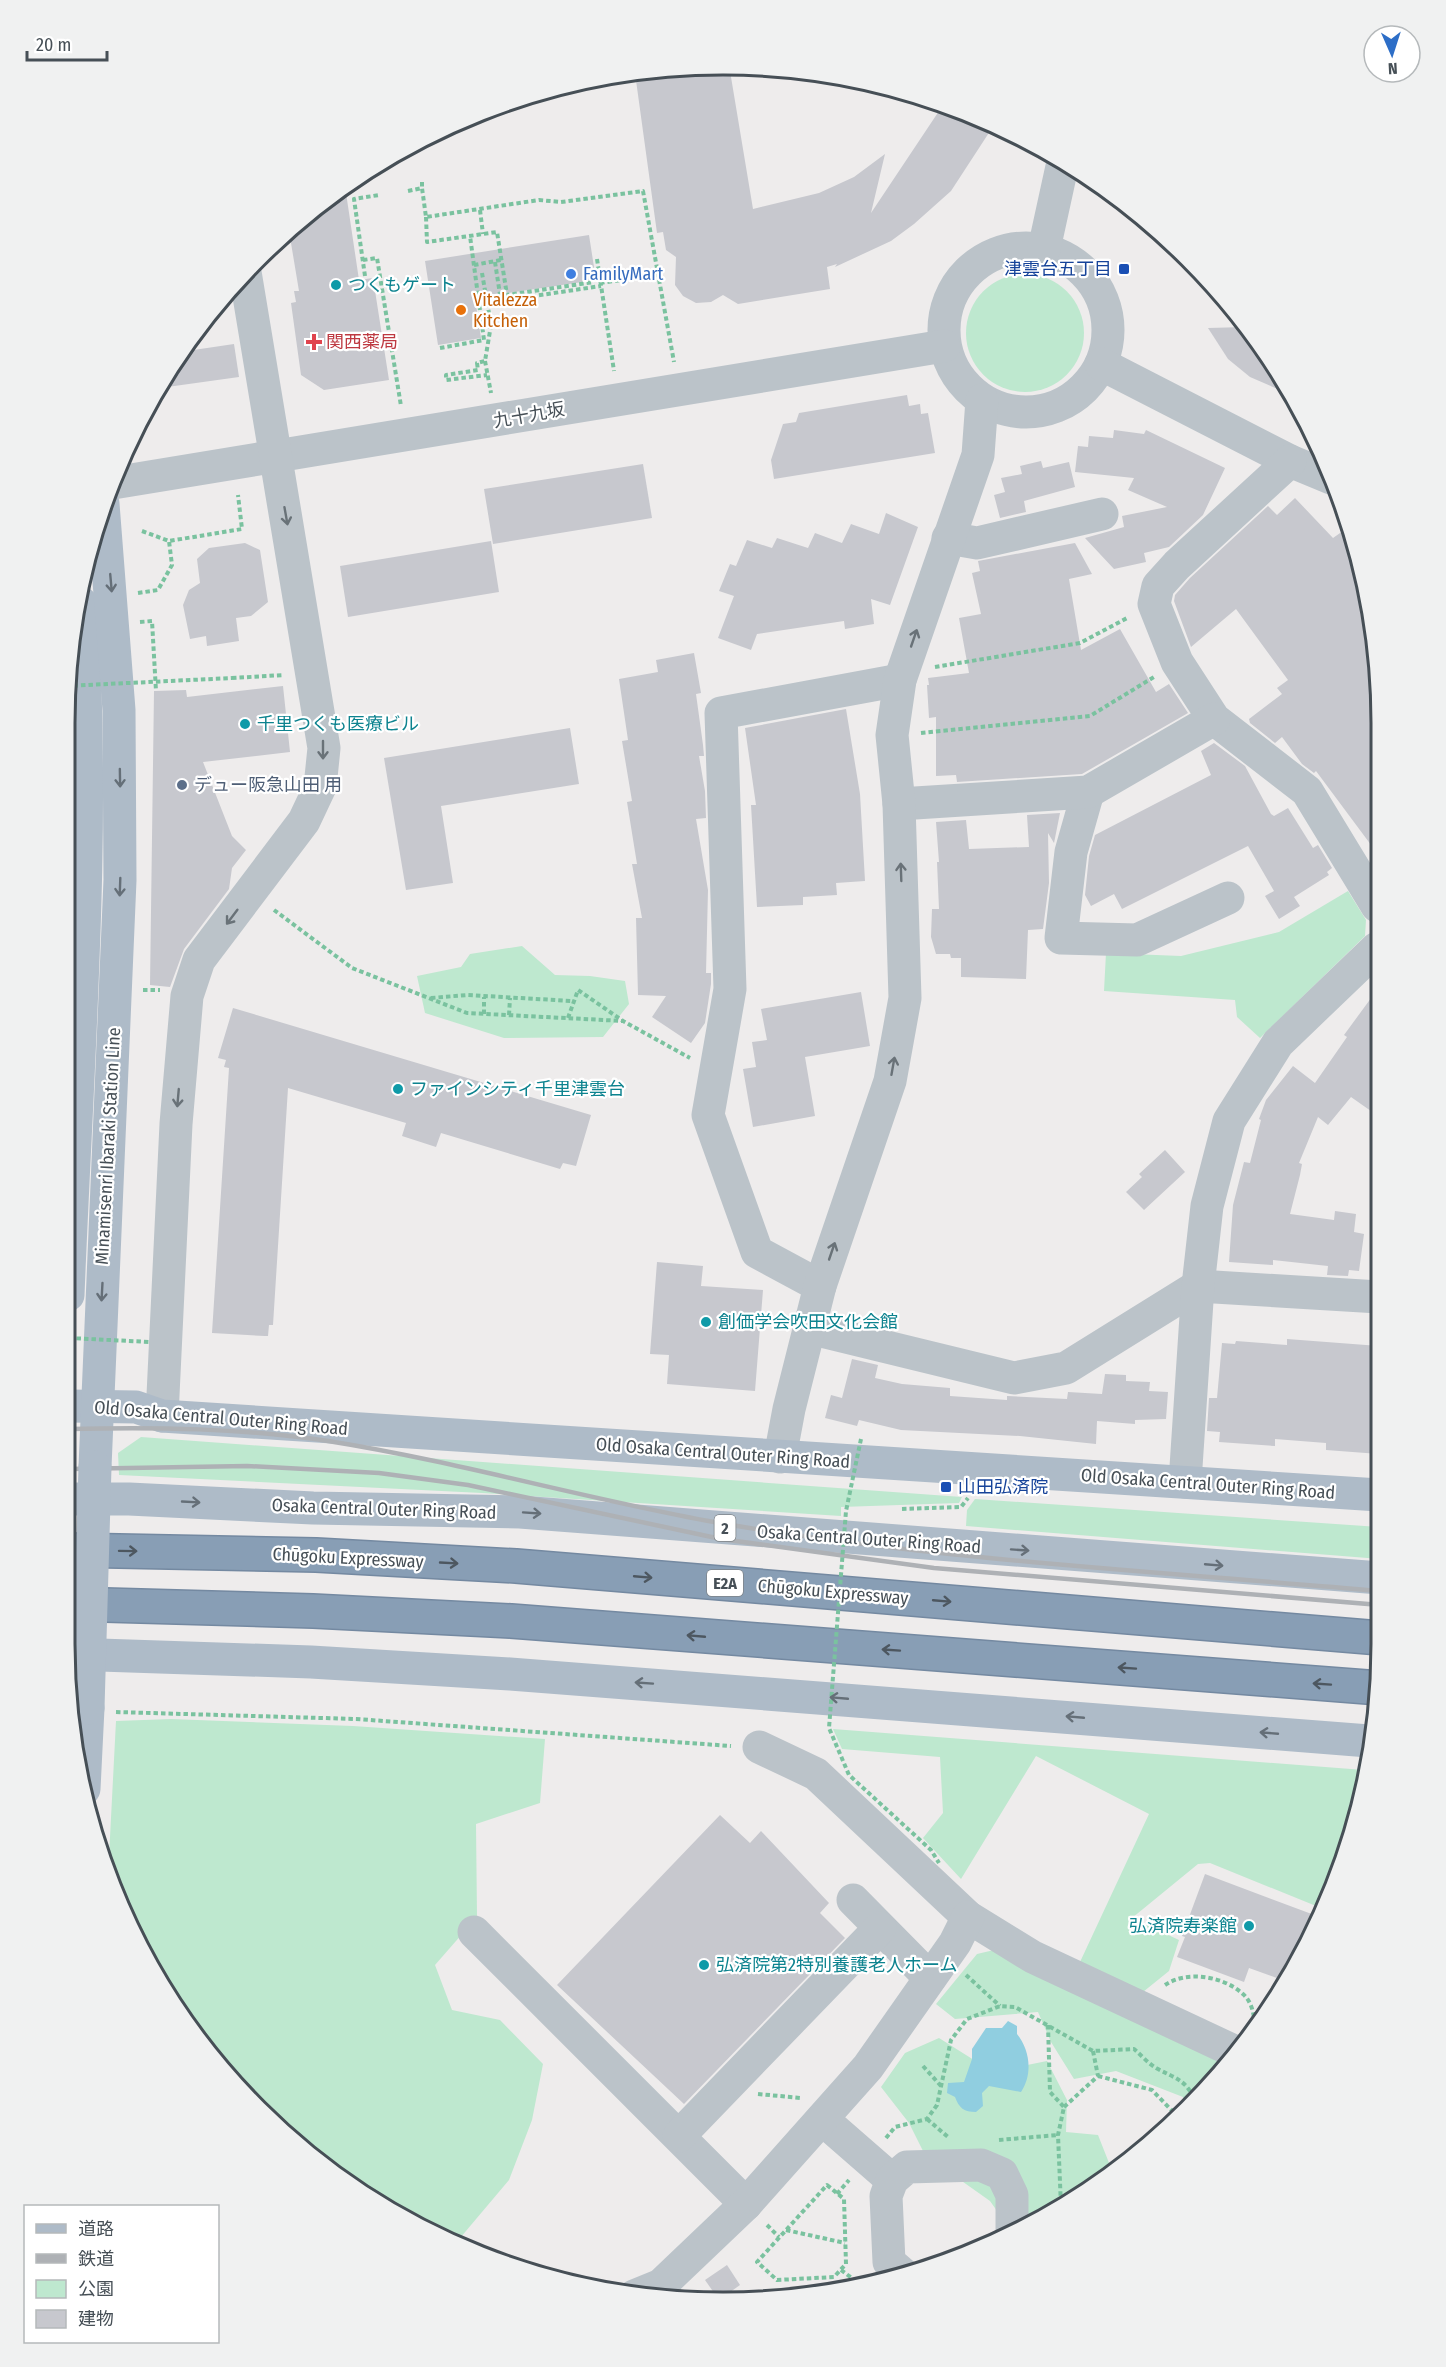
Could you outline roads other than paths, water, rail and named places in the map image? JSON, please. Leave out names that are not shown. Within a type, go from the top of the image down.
[{"type":"highway","name":"Chūgoku Expressway","points":[[75,1550],[316,1555],[516,1566],[1371,1637]]},
{"type":"highway","points":[[75,1604],[279,1610],[511,1621],[1370,1687]]},
{"type":"main road","name":"Minamisenri Ibaraki Station Line","points":[[75,1034],[92,829],[116,642],[105,528]]},
{"type":"main road","name":"Minamisenri Ibaraki Station Line","points":[[83,627],[92,829],[83,1407],[95,1467],[98,1710],[87,1771]]},
{"type":"main road","name":"Old Osaka Central Outer Ring Road","points":[[83,1407],[136,1407],[162,1416],[1371,1494]]},
{"type":"main road","name":"Osaka Central Outer Ring Road","points":[[75,1499],[129,1499],[313,1508],[520,1512],[1371,1577]]},
{"type":"main road","points":[[75,1654],[311,1662],[510,1674],[1363,1740]]},
{"type":"street","points":[[1044,249],[1061,171]]},
{"type":"street","points":[[1015,248],[1044,249],[1065,256],[1084,270],[1098,288],[1107,313],[1108,339],[1101,364],[1085,387],[1063,404],[1036,412],[1008,410],[982,400],[958,376],[944,346],[943,319],[951,294],[965,272],[988,256],[1015,248]]},
{"type":"street","points":[[162,1416],[176,1124],[187,996],[200,960],[304,821],[320,788],[324,748],[247,284]]},
{"type":"street","name":"九十九坂","points":[[121,482],[277,458],[944,346]]},
{"type":"street","points":[[1101,364],[1290,461],[1322,474]]},
{"type":"street","points":[[780,1457],[820,1286],[890,1081],[905,998],[899,804],[892,735],[913,674],[948,538],[978,455],[982,400]]},
{"type":"street","points":[[1290,461],[1177,565],[1158,586],[1154,604],[1177,662],[1214,719],[1307,791],[1371,896]]},
{"type":"street","points":[[948,538],[977,543],[1102,514]]},
{"type":"street","points":[[820,1286],[757,1252],[708,1115],[730,989],[721,713],[913,674]]},
{"type":"street","points":[[899,804],[1088,792],[1214,719]]},
{"type":"street","points":[[1088,792],[1071,852],[1061,938],[1137,940],[1228,898]]},
{"type":"street","points":[[1185,1482],[1198,1286],[1207,1206],[1229,1121],[1278,1043],[1371,954]]},
{"type":"street","points":[[809,1328],[1014,1378],[1066,1368],[1198,1286],[1371,1297]]},
{"type":"street","points":[[759,1748],[816,1774],[968,1917],[1033,1957],[1228,2048]]},
{"type":"street","points":[[853,1900],[880,1928],[938,1967]]},
{"type":"street","points":[[654,2288],[661,2285],[746,2204],[868,2067],[938,1967],[968,1917]]},
{"type":"street","points":[[679,2136],[880,1928]]},
{"type":"street","points":[[474,1932],[746,2204]]},
{"type":"street","points":[[825,2115],[892,2180]]},
{"type":"street","points":[[897,2268],[890,2262],[886,2196],[892,2180],[907,2168],[981,2165],[1002,2174],[1012,2195],[1012,2224]]},
{"type":"water","points":[[1008,2021],[1017,2026],[1017,2034],[1025,2047],[1028,2070],[1025,2085],[1021,2092],[989,2086],[982,2093],[983,2106],[976,2112],[965,2110],[960,2107],[955,2097],[947,2093],[948,2083],[964,2082],[972,2059],[972,2049],[986,2028],[1002,2028]]},
{"type":"railway","points":[[75,1429],[199,1429],[296,1437],[427,1460],[675,1515],[806,1536],[1051,1564],[1371,1590]]},
{"type":"railway","points":[[75,1469],[247,1466],[379,1473],[468,1485],[721,1539],[934,1568],[1371,1604]]},
{"type":"place","name":"津雲台五丁目","points":[[1124,269]]},
{"type":"place","name":"FamilyMart","points":[[571,274]]},
{"type":"place","name":"つくもゲート","points":[[336,285]]},
{"type":"place","name":"Vitalezza Kitchen","points":[[461,310]]},
{"type":"place","name":"関西薬局","points":[[314,342]]},
{"type":"place","name":"千里つくも医療ビル","points":[[245,724]]},
{"type":"place","name":"デュー阪急山田 用","points":[[182,785]]},
{"type":"place","name":"ファインシティ千里津雲台","points":[[398,1089]]},
{"type":"place","name":"創価学会吹田文化会館","points":[[706,1322]]},
{"type":"place","name":"山田弘済院","points":[[946,1487]]},
{"type":"place","name":"弘済院寿楽館","points":[[1249,1926]]},
{"type":"place","name":"弘済院第2特別養護老人ホーム","points":[[704,1965]]}]
